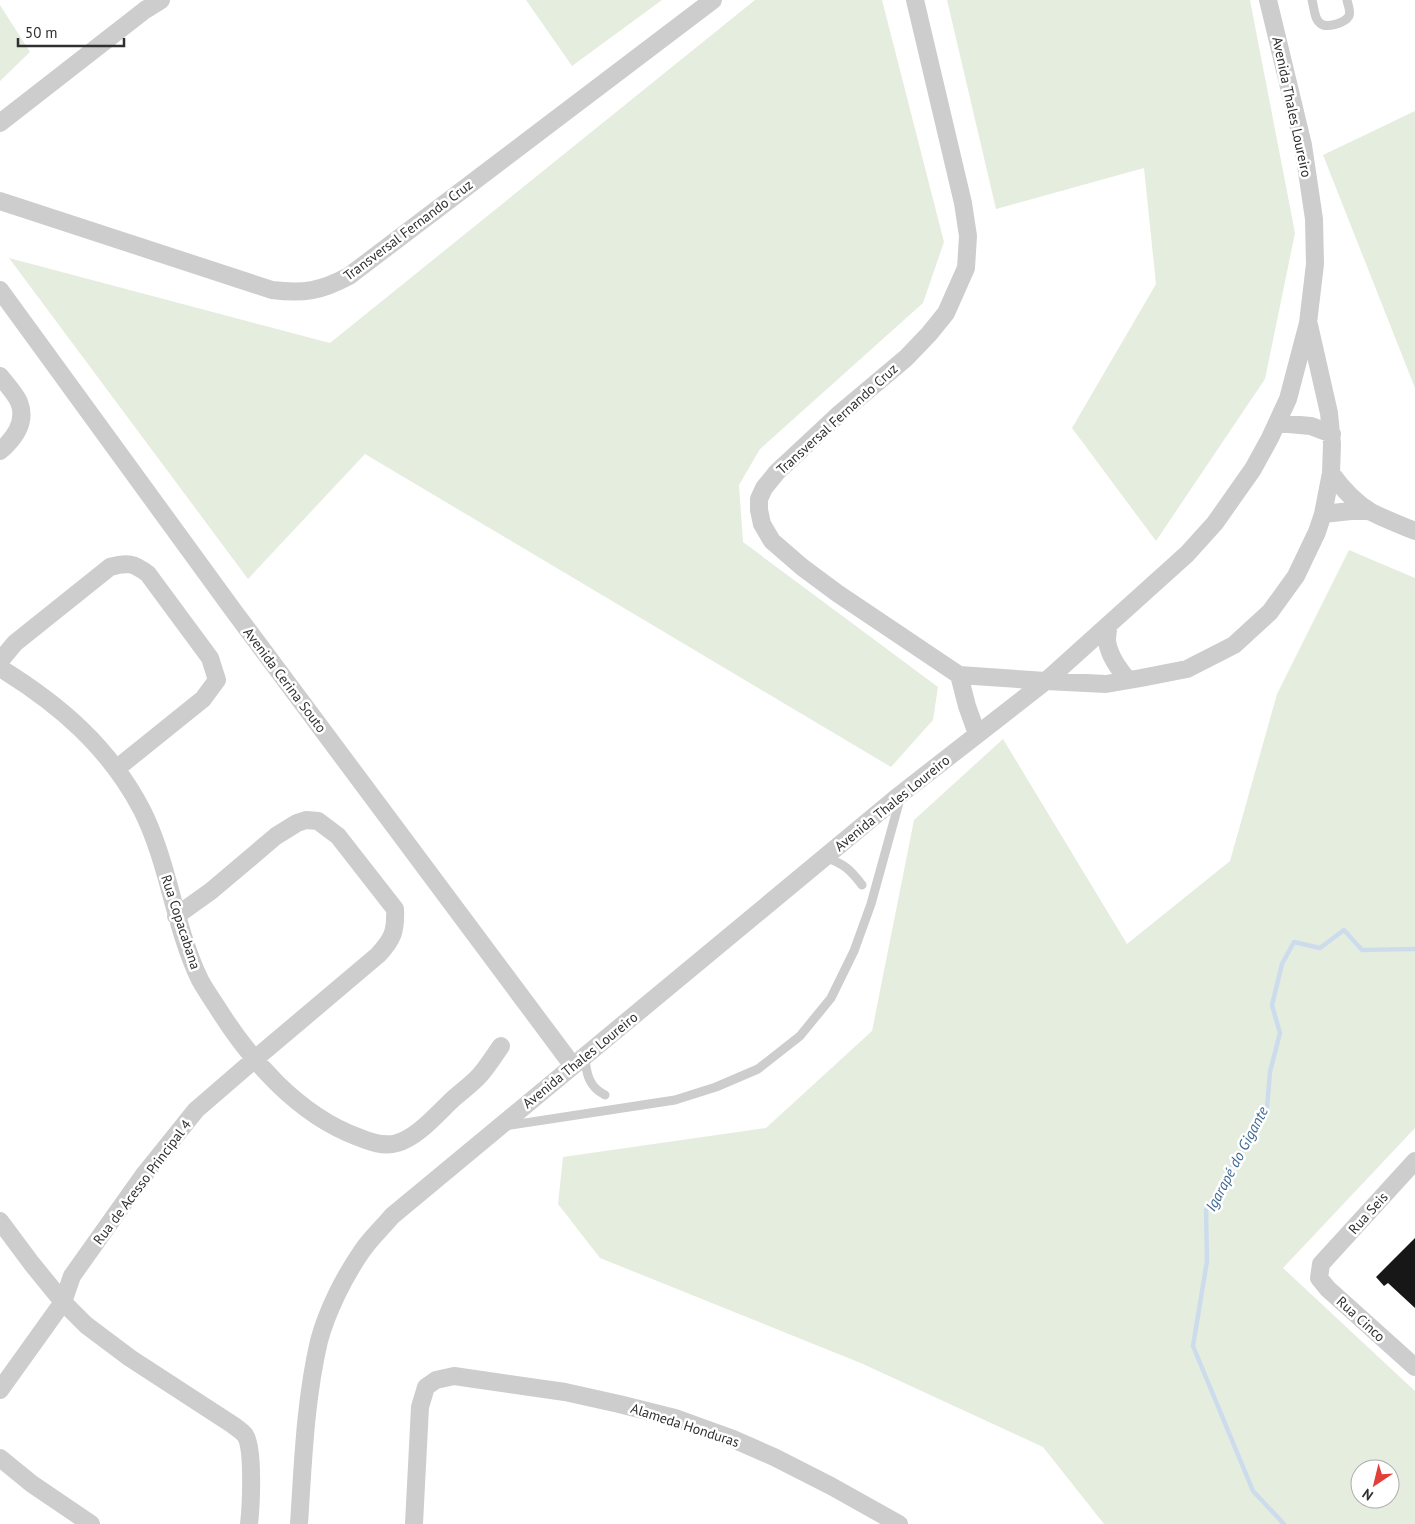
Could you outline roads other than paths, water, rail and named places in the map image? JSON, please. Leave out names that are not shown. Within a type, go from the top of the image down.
[{"type":"street","points":[[0,123],[145,10],[161,0]]},
{"type":"street","name":"Transversal Fernando Cruz","points":[[0,200],[272,290],[293,292],[313,290],[332,285],[349,276],[713,0]]},
{"type":"street","name":"Transversal Fernando Cruz","points":[[915,0],[964,204],[968,236],[966,268],[946,313],[929,334],[906,358],[836,416],[777,472],[764,488],[759,499],[762,524],[772,541],[802,567],[837,593],[959,675],[1106,684],[1124,675],[1187,669],[1234,645],[1270,612],[1296,576],[1317,532],[1323,514],[1331,473],[1332,434],[1329,413],[1308,323]]},
{"type":"street","name":"Avenida Thales Loureiro","points":[[299,1524],[307,1410],[320,1340],[343,1282],[362,1250],[392,1216],[902,794],[976,734],[1046,681],[1187,554],[1215,523],[1253,470],[1288,399],[1308,323],[1315,264],[1314,219],[1304,145],[1268,0]]},
{"type":"street","name":"Avenida Cerina Souto","points":[[0,290],[239,618],[579,1061]]},
{"type":"street","points":[[0,376],[19,402],[21,415],[20,428],[12,440],[0,451]]},
{"type":"street","points":[[1277,423],[1311,426],[1332,434]]},
{"type":"street","points":[[1331,473],[1337,482],[1370,511],[1415,531]]},
{"type":"street","points":[[1323,514],[1370,511]]},
{"type":"street","points":[[0,662],[15,643],[110,567],[120,564],[131,564],[148,574],[210,658],[217,680],[203,699],[116,769]]},
{"type":"street","points":[[1109,624],[1107,640],[1112,656],[1124,675]]},
{"type":"street","name":"Rua Copacabana","points":[[0,668],[30,686],[63,711],[96,743],[116,769],[142,810],[159,850],[176,916],[200,981],[225,1020],[254,1059],[284,1090],[321,1119],[343,1132],[368,1141],[400,1143],[415,1134],[480,1075],[501,1046]]},
{"type":"street","points":[[959,675],[976,734]]},
{"type":"street","name":"Rua de Acesso Principal 4","points":[[0,1390],[63,1302],[72,1276],[143,1176],[196,1110],[378,955],[394,935],[396,924],[395,909],[338,836],[318,821],[306,820],[297,823],[276,836],[211,891],[176,916]]},
{"type":"street","name":"Rua Seis","points":[[1321,1264],[1415,1161]]},
{"type":"street","points":[[0,1221],[63,1302],[86,1326],[130,1358],[227,1421],[245,1436],[252,1460],[249,1524]]},
{"type":"street","name":"Rua Cinco","points":[[1321,1264],[1319,1278],[1321,1282],[1415,1367]]},
{"type":"street","name":"Alameda Honduras","points":[[414,1524],[420,1407],[426,1387],[436,1380],[454,1376],[565,1392],[676,1418],[733,1439],[774,1457],[899,1524]]},
{"type":"street","points":[[0,1458],[32,1484],[90,1524]]},
{"type":"lane","points":[[1312,0],[1317,20],[1320,24],[1326,26],[1345,21],[1350,12],[1347,0]]},
{"type":"lane","points":[[498,1127],[675,1100],[716,1087],[758,1069],[800,1036],[831,998],[854,951],[871,904],[902,794]]},
{"type":"lane","points":[[825,857],[841,863],[851,870],[862,885]]},
{"type":"lane","points":[[579,1061],[591,1084],[598,1092],[605,1095]]},
{"type":"waterway","name":"Igarapé do Gigante","points":[[1284,1524],[1253,1491],[1193,1346],[1207,1261],[1206,1210],[1267,1108],[1270,1072],[1280,1033],[1272,1005],[1282,964],[1294,942],[1320,948],[1344,930],[1362,950],[1415,949]]}]
